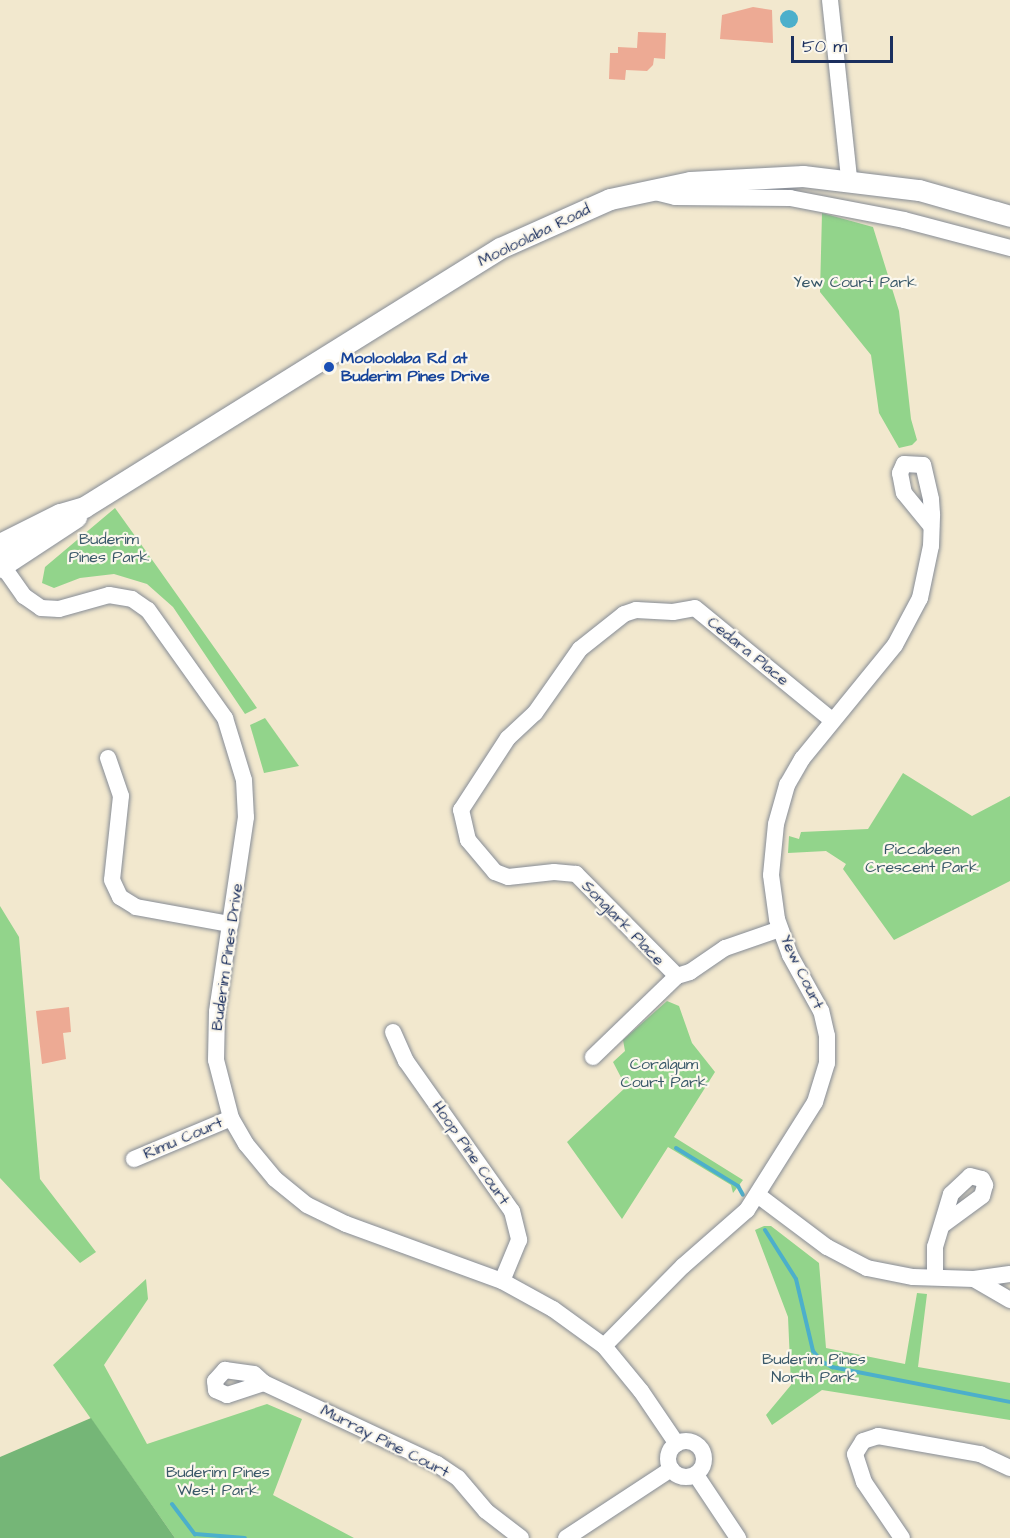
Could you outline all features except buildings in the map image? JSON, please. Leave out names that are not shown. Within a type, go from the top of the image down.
[{"type":"main road","name":"Mooloolaba Road","points":[[0,544],[60,513],[84,507],[500,248],[556,221],[646,190],[719,188],[849,179],[919,190],[1010,216]]},
{"type":"main road","name":"Mooloolaba Road","points":[[1,565],[73,521],[84,507]]},
{"type":"street","points":[[830,0],[849,179]]},
{"type":"street","points":[[719,188],[790,198],[904,220],[1010,248]]},
{"type":"street","name":"Yew Court","points":[[604,1347],[759,1196],[815,1102],[827,1063],[825,1022],[780,929],[771,886],[776,824],[791,777],[832,720],[887,656],[909,623],[925,582],[931,526]]},
{"type":"street","name":"Buderim Pines Drive","points":[[1,565],[24,596],[41,608],[59,609],[95,596],[132,599],[148,610],[209,693],[235,745],[244,780],[246,817],[217,1012],[216,1060],[231,1118],[246,1144],[275,1179],[307,1205],[346,1224],[502,1281],[553,1309],[604,1347],[641,1391],[676,1444]]},
{"type":"street","name":"Cedara Place","points":[[527,876],[508,878],[495,872],[468,840],[460,810],[508,738],[536,712],[580,649],[624,614],[649,609],[673,612],[695,608],[743,644],[832,720]]},
{"type":"street","points":[[108,758],[121,796],[112,880],[120,897],[136,907],[230,924]]},
{"type":"street","name":"Songlark Place","points":[[527,876],[554,872],[576,874],[677,976],[690,972],[725,948],[780,929]]},
{"type":"street","points":[[593,1057],[677,976]]},
{"type":"street","name":"Hoop Pine Court","points":[[393,1032],[406,1061],[512,1211],[519,1240],[502,1281]]},
{"type":"street","name":"Rimu Court","points":[[134,1159],[231,1118]]},
{"type":"street","points":[[759,1196],[853,1262],[898,1275],[974,1279],[1010,1274]]},
{"type":"street","points":[[935,1277],[935,1247],[944,1224]]},
{"type":"street","points":[[974,1279],[1010,1300]]},
{"type":"street","name":"Murray Pine Court","points":[[264,1383],[448,1471],[494,1518],[521,1538]]},
{"type":"street","points":[[902,1538],[864,1482],[855,1454],[863,1441],[878,1436],[980,1454],[1010,1468]]},
{"type":"street","points":[[693,1443],[702,1450],[703,1466],[696,1475],[685,1477],[671,1469],[668,1458],[676,1444],[693,1443]]},
{"type":"street","points":[[566,1538],[671,1469]]},
{"type":"street","points":[[696,1475],[738,1538]]},
{"type":"green space","name":"Yew Court Park","points":[[822,213],[873,227],[899,311],[911,419],[917,440],[912,445],[899,448],[879,413],[871,355],[820,292]]},
{"type":"green space","name":"Buderim Pines Park","points":[[115,508],[257,708],[245,714],[173,607],[147,584],[114,574],[80,578],[54,588],[42,583],[45,567]]},
{"type":"green space","points":[[265,718],[299,766],[264,773],[250,725]]},
{"type":"green space","name":"Piccabeen Crescent Park","points":[[903,773],[972,816],[1010,796],[1010,881],[894,940],[843,869],[846,864],[826,851],[788,853],[789,836],[799,839],[801,832],[868,829]]},
{"type":"green space","points":[[0,906],[19,937],[40,1179],[96,1252],[80,1263],[0,1178]]},
{"type":"green space","name":"Coralgum Court Park","points":[[667,1001],[679,1006],[692,1043],[715,1072],[674,1137],[743,1180],[733,1193],[731,1185],[668,1147],[622,1219],[567,1142],[626,1087],[613,1062],[625,1051],[623,1040]]},
{"type":"green space","name":"Buderim Pines North Park","points":[[771,1226],[819,1263],[826,1348],[905,1364],[917,1293],[927,1294],[918,1367],[1010,1383],[1010,1420],[822,1390],[772,1425],[766,1415],[791,1385],[788,1317],[755,1230]]},
{"type":"green space","name":"Buderim Pines West Park","points":[[146,1279],[148,1299],[104,1365],[147,1444],[267,1404],[302,1419],[273,1495],[354,1538],[175,1538],[53,1365]]},
{"type":"green space","points":[[91,1418],[175,1538],[0,1538],[0,1457]]},
{"type":"water","points":[[789,10],[795,13],[798,19],[795,25],[789,28],[783,25],[780,19],[783,13]]},
{"type":"waterway","points":[[676,1148],[738,1186],[743,1195]]},
{"type":"waterway","points":[[765,1230],[796,1279],[813,1351],[821,1361],[832,1367],[1010,1402]]},
{"type":"waterway","points":[[172,1504],[195,1534],[245,1538]]},
{"type":"place","name":"Mooloolaba Rd at Buderim Pines Drive","points":[[329,367]]}]
